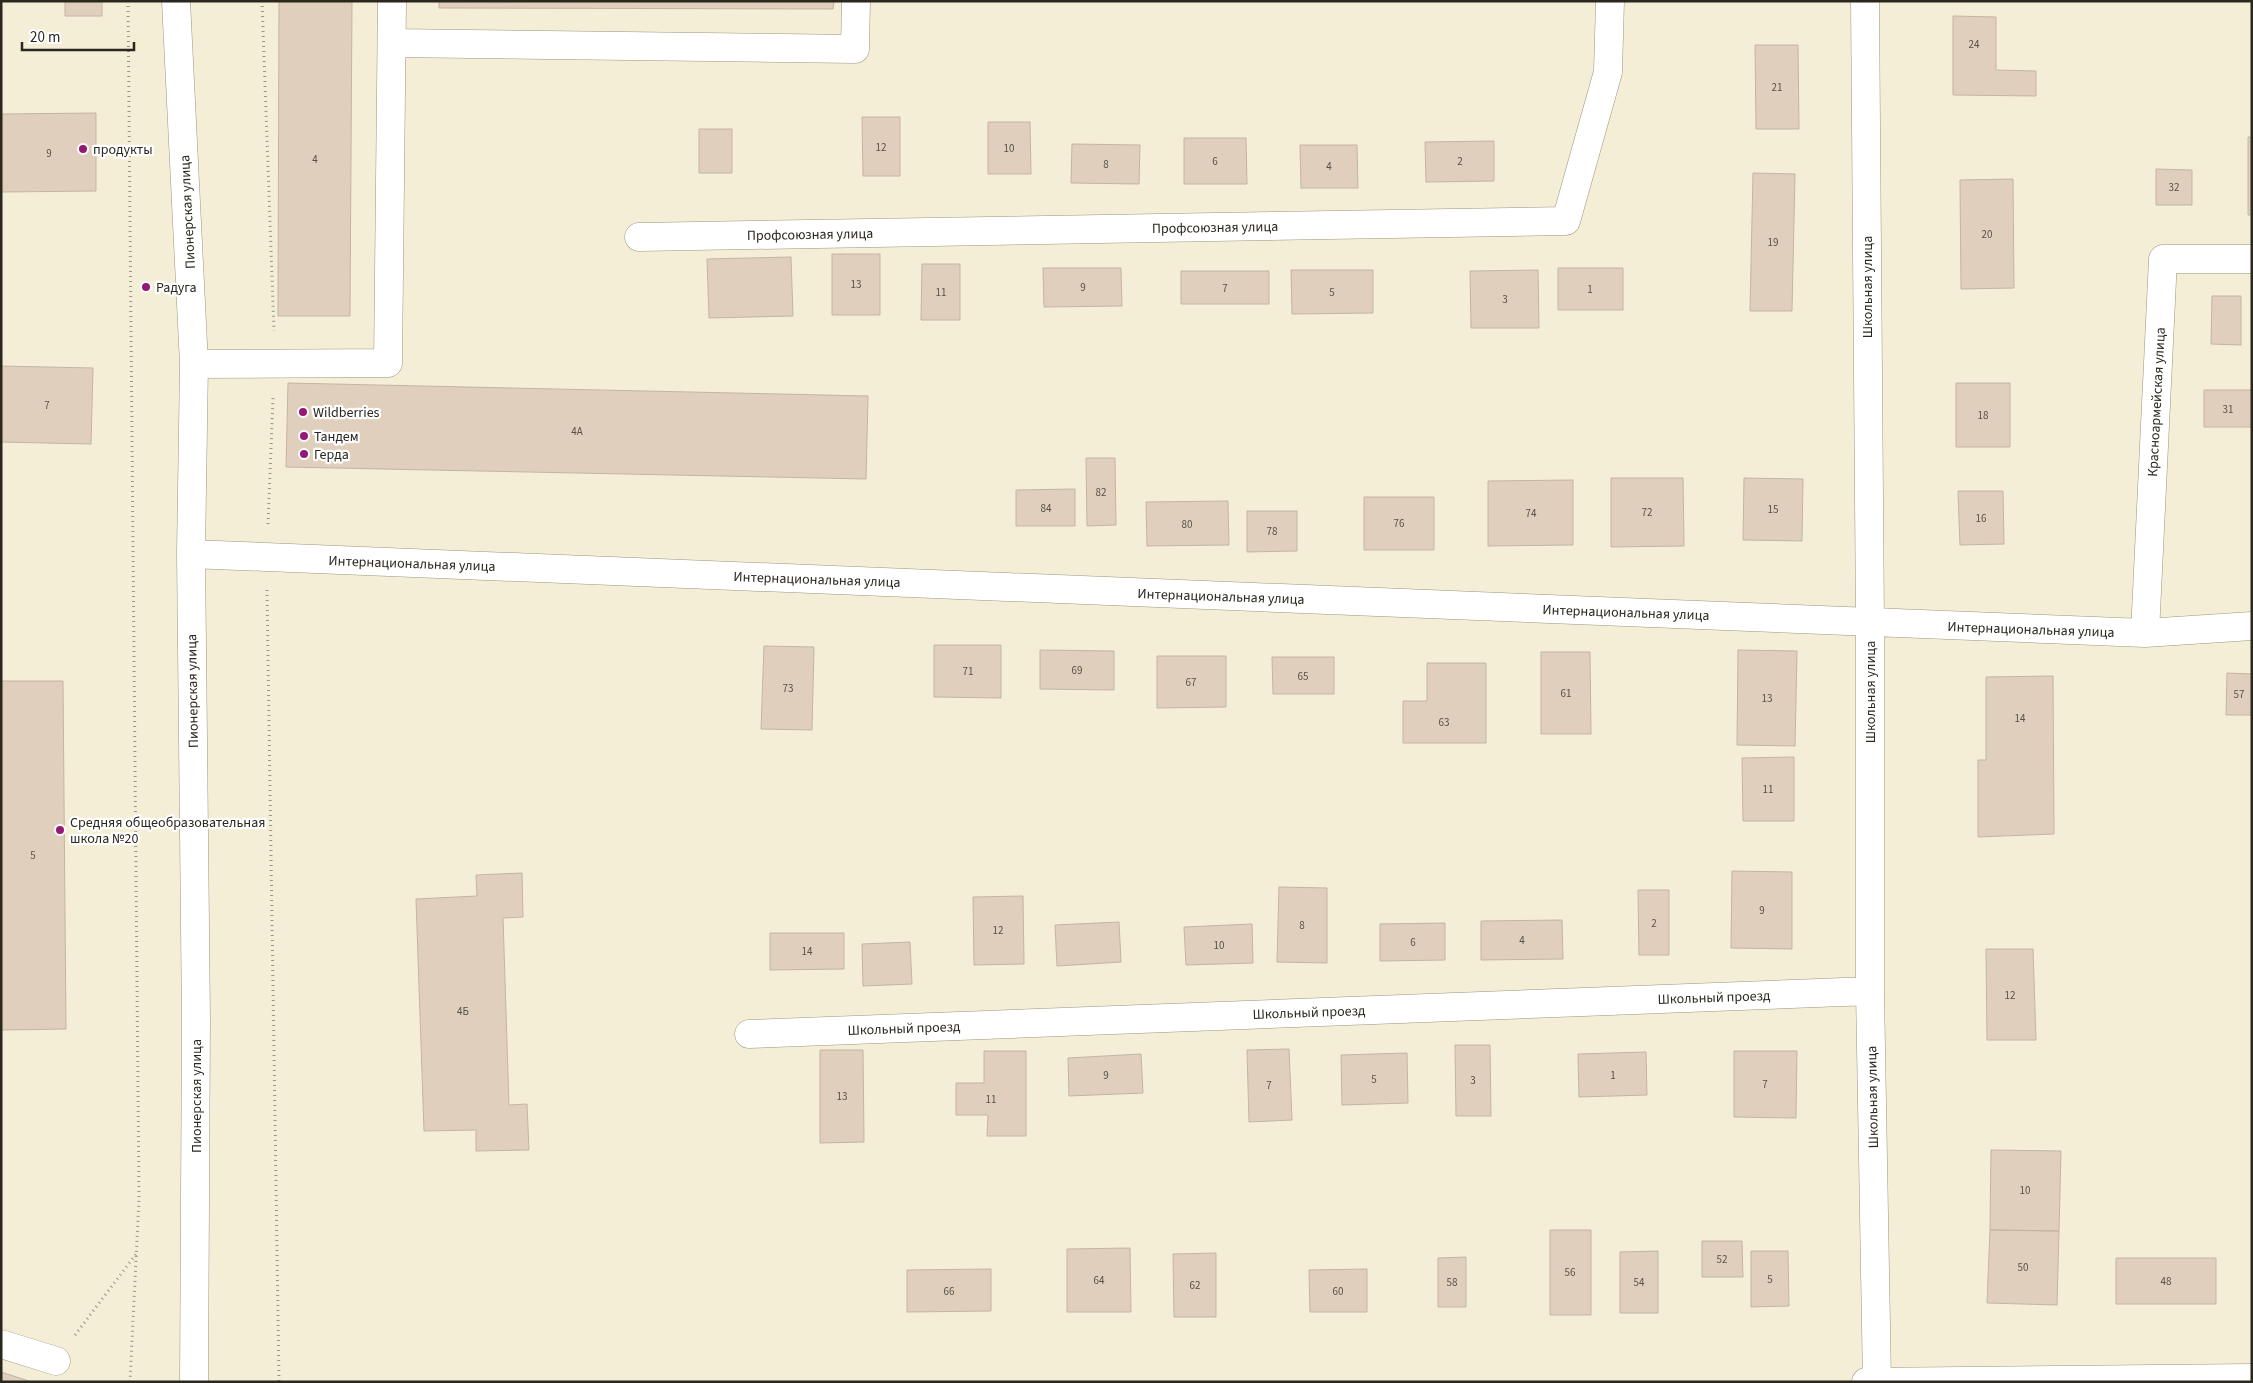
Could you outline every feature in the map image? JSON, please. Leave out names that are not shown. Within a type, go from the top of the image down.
[{"type":"street","name":"Пионерская улица","points":[[176,1],[194,364],[190,554],[196,1020],[194,1382]]},
{"type":"street","points":[[194,364],[388,363],[392,1]]},
{"type":"street","points":[[393,43],[855,49],[856,1]]},
{"type":"street","name":"Профсоюзная улица","points":[[639,237],[1566,221],[1608,72],[1610,1]]},
{"type":"street","name":"Школьная улица","points":[[1865,1],[1870,622],[1870,991],[1877,1382]]},
{"type":"street","name":"Красноармейская улица","points":[[2145,634],[2163,260],[2252,259]]},
{"type":"street","name":"Интернациональная улица","points":[[190,554],[2145,634],[2252,626]]},
{"type":"street","name":"Школьный проезд","points":[[749,1034],[1870,991]]},
{"type":"street","points":[[1,1344],[56,1361]]},
{"type":"street","points":[[1866,1382],[2252,1378]]},
{"type":"path","points":[[128,1],[139,1200],[130,1382]]},
{"type":"path","points":[[262,1],[275,365],[267,557],[279,1382]]},
{"type":"path","points":[[56,1361],[136,1253]]},
{"type":"building","points":[[65,1],[102,1],[102,16],[65,16]]},
{"type":"building","points":[[279,1],[352,1],[350,316],[278,316]]},
{"type":"building","points":[[439,1],[834,1],[833,9],[439,8]]},
{"type":"building","points":[[1953,16],[1996,17],[1996,70],[2036,71],[2036,96],[1953,95]]},
{"type":"building","points":[[1755,45],[1798,45],[1799,129],[1756,129]]},
{"type":"building","points":[[96,113],[96,191],[1,192],[1,114]]},
{"type":"building","points":[[862,117],[900,117],[900,176],[863,176]]},
{"type":"building","points":[[988,122],[1030,122],[1031,174],[988,174]]},
{"type":"building","points":[[699,129],[732,129],[732,173],[699,173]]},
{"type":"building","points":[[2248,137],[2252,137],[2252,215],[2248,215]]},
{"type":"building","points":[[1184,138],[1246,138],[1247,184],[1184,184]]},
{"type":"building","points":[[1494,141],[1494,181],[1426,182],[1425,142]]},
{"type":"building","points":[[1072,144],[1140,145],[1139,184],[1071,183]]},
{"type":"building","points":[[1300,145],[1357,145],[1358,188],[1301,188]]},
{"type":"building","points":[[2156,169],[2192,170],[2192,205],[2156,205]]},
{"type":"building","points":[[1753,173],[1795,174],[1792,311],[1750,311]]},
{"type":"building","points":[[2013,179],[2014,288],[1961,289],[1960,180]]},
{"type":"building","points":[[832,254],[880,254],[880,315],[832,315]]},
{"type":"building","points":[[791,257],[793,316],[709,318],[707,259]]},
{"type":"building","points":[[922,264],[960,264],[960,320],[921,320]]},
{"type":"building","points":[[1043,268],[1121,268],[1122,306],[1044,307]]},
{"type":"building","points":[[1558,268],[1623,268],[1623,310],[1558,310]]},
{"type":"building","points":[[1291,270],[1373,270],[1373,313],[1292,314]]},
{"type":"building","points":[[1538,270],[1539,328],[1471,328],[1470,271]]},
{"type":"building","points":[[1181,271],[1269,271],[1269,304],[1181,304]]},
{"type":"building","points":[[2212,296],[2241,296],[2241,345],[2211,344]]},
{"type":"building","points":[[1,366],[93,368],[91,444],[1,442]]},
{"type":"building","points":[[288,383],[868,396],[866,479],[286,467]]},
{"type":"building","points":[[1956,383],[2010,383],[2010,447],[1956,447]]},
{"type":"building","points":[[2204,390],[2252,390],[2252,427],[2204,427]]},
{"type":"building","points":[[1086,458],[1115,458],[1116,525],[1087,526]]},
{"type":"building","points":[[1611,478],[1683,478],[1684,546],[1611,547]]},
{"type":"building","points":[[1744,478],[1803,479],[1802,541],[1743,540]]},
{"type":"building","points":[[1573,480],[1573,545],[1488,546],[1488,481]]},
{"type":"building","points":[[1075,489],[1075,526],[1016,526],[1016,490]]},
{"type":"building","points":[[1958,491],[2003,491],[2004,544],[1960,545]]},
{"type":"building","points":[[1364,497],[1434,497],[1434,550],[1364,550]]},
{"type":"building","points":[[1228,501],[1229,545],[1147,546],[1146,502]]},
{"type":"building","points":[[1247,511],[1297,511],[1297,551],[1247,552]]},
{"type":"building","points":[[934,645],[1001,645],[1001,698],[934,697]]},
{"type":"building","points":[[764,646],[814,647],[812,730],[761,729]]},
{"type":"building","points":[[1040,650],[1114,651],[1114,690],[1040,689]]},
{"type":"building","points":[[1738,650],[1797,651],[1795,746],[1737,745]]},
{"type":"building","points":[[1541,652],[1590,652],[1591,734],[1541,734]]},
{"type":"building","points":[[1157,656],[1226,656],[1226,707],[1157,708]]},
{"type":"building","points":[[1272,657],[1334,657],[1334,694],[1273,694]]},
{"type":"building","points":[[1427,663],[1486,663],[1486,743],[1403,743],[1403,701],[1427,701]]},
{"type":"building","points":[[2227,673],[2252,674],[2252,715],[2226,715]]},
{"type":"building","points":[[2053,676],[2054,834],[1978,837],[1978,760],[1986,760],[1986,677]]},
{"type":"building","points":[[1,681],[63,681],[66,1029],[1,1030]]},
{"type":"building","points":[[1794,757],[1794,821],[1743,821],[1742,758]]},
{"type":"building","points":[[1732,871],[1792,872],[1792,949],[1731,948]]},
{"type":"building","points":[[522,873],[523,917],[503,918],[509,1105],[527,1104],[529,1150],[476,1151],[476,1130],[424,1131],[416,899],[477,896],[476,875]]},
{"type":"building","points":[[1279,887],[1327,888],[1327,963],[1277,962]]},
{"type":"building","points":[[1638,890],[1669,890],[1669,955],[1639,955]]},
{"type":"building","points":[[1023,896],[1024,964],[974,965],[973,897]]},
{"type":"building","points":[[1562,920],[1563,959],[1481,960],[1481,921]]},
{"type":"building","points":[[1119,922],[1121,962],[1057,966],[1055,925]]},
{"type":"building","points":[[1445,923],[1445,960],[1380,961],[1380,924]]},
{"type":"building","points":[[1252,924],[1253,963],[1186,965],[1184,927]]},
{"type":"building","points":[[770,933],[844,933],[844,969],[770,970]]},
{"type":"building","points":[[910,942],[912,984],[863,986],[862,944]]},
{"type":"building","points":[[1986,949],[2033,949],[2036,1040],[1987,1040]]},
{"type":"building","points":[[1455,1045],[1490,1045],[1491,1116],[1456,1116]]},
{"type":"building","points":[[1289,1049],[1292,1120],[1249,1122],[1247,1050]]},
{"type":"building","points":[[820,1050],[863,1050],[864,1142],[820,1143]]},
{"type":"building","points":[[984,1051],[1026,1051],[1026,1136],[987,1136],[988,1115],[956,1115],[956,1083],[984,1083]]},
{"type":"building","points":[[1734,1051],[1797,1051],[1796,1118],[1734,1117]]},
{"type":"building","points":[[1646,1052],[1647,1095],[1579,1097],[1578,1054]]},
{"type":"building","points":[[1407,1053],[1408,1103],[1342,1105],[1341,1055]]},
{"type":"building","points":[[1141,1054],[1143,1093],[1069,1096],[1068,1058]]},
{"type":"building","points":[[1991,1150],[2061,1151],[2059,1231],[1990,1230]]},
{"type":"building","points":[[1550,1230],[1591,1230],[1591,1315],[1550,1315]]},
{"type":"building","points":[[1990,1230],[2059,1231],[2057,1305],[1987,1303]]},
{"type":"building","points":[[1702,1241],[1742,1241],[1743,1277],[1702,1277]]},
{"type":"building","points":[[1130,1248],[1131,1312],[1067,1312],[1067,1249]]},
{"type":"building","points":[[1658,1251],[1658,1313],[1620,1313],[1620,1252]]},
{"type":"building","points":[[1751,1251],[1788,1251],[1789,1306],[1751,1307]]},
{"type":"building","points":[[1216,1253],[1216,1317],[1174,1317],[1173,1254]]},
{"type":"building","points":[[1466,1257],[1466,1307],[1438,1307],[1438,1258]]},
{"type":"building","points":[[2116,1258],[2216,1258],[2216,1304],[2116,1304]]},
{"type":"building","points":[[991,1269],[991,1311],[907,1312],[907,1270]]},
{"type":"building","points":[[1367,1269],[1367,1312],[1310,1312],[1309,1270]]},
{"type":"building","points":[[1,1372],[32,1382],[1,1382]]},
{"type":"place","name":"продукты","points":[[83,149]]},
{"type":"place","name":"Радуга","points":[[146,287]]},
{"type":"place","name":"Wildberries","points":[[303,412]]},
{"type":"place","name":"Тандем","points":[[304,436]]},
{"type":"place","name":"Герда","points":[[304,454]]},
{"type":"place","name":"Средняя общеобразовательная школа №20","points":[[60,830]]}]
